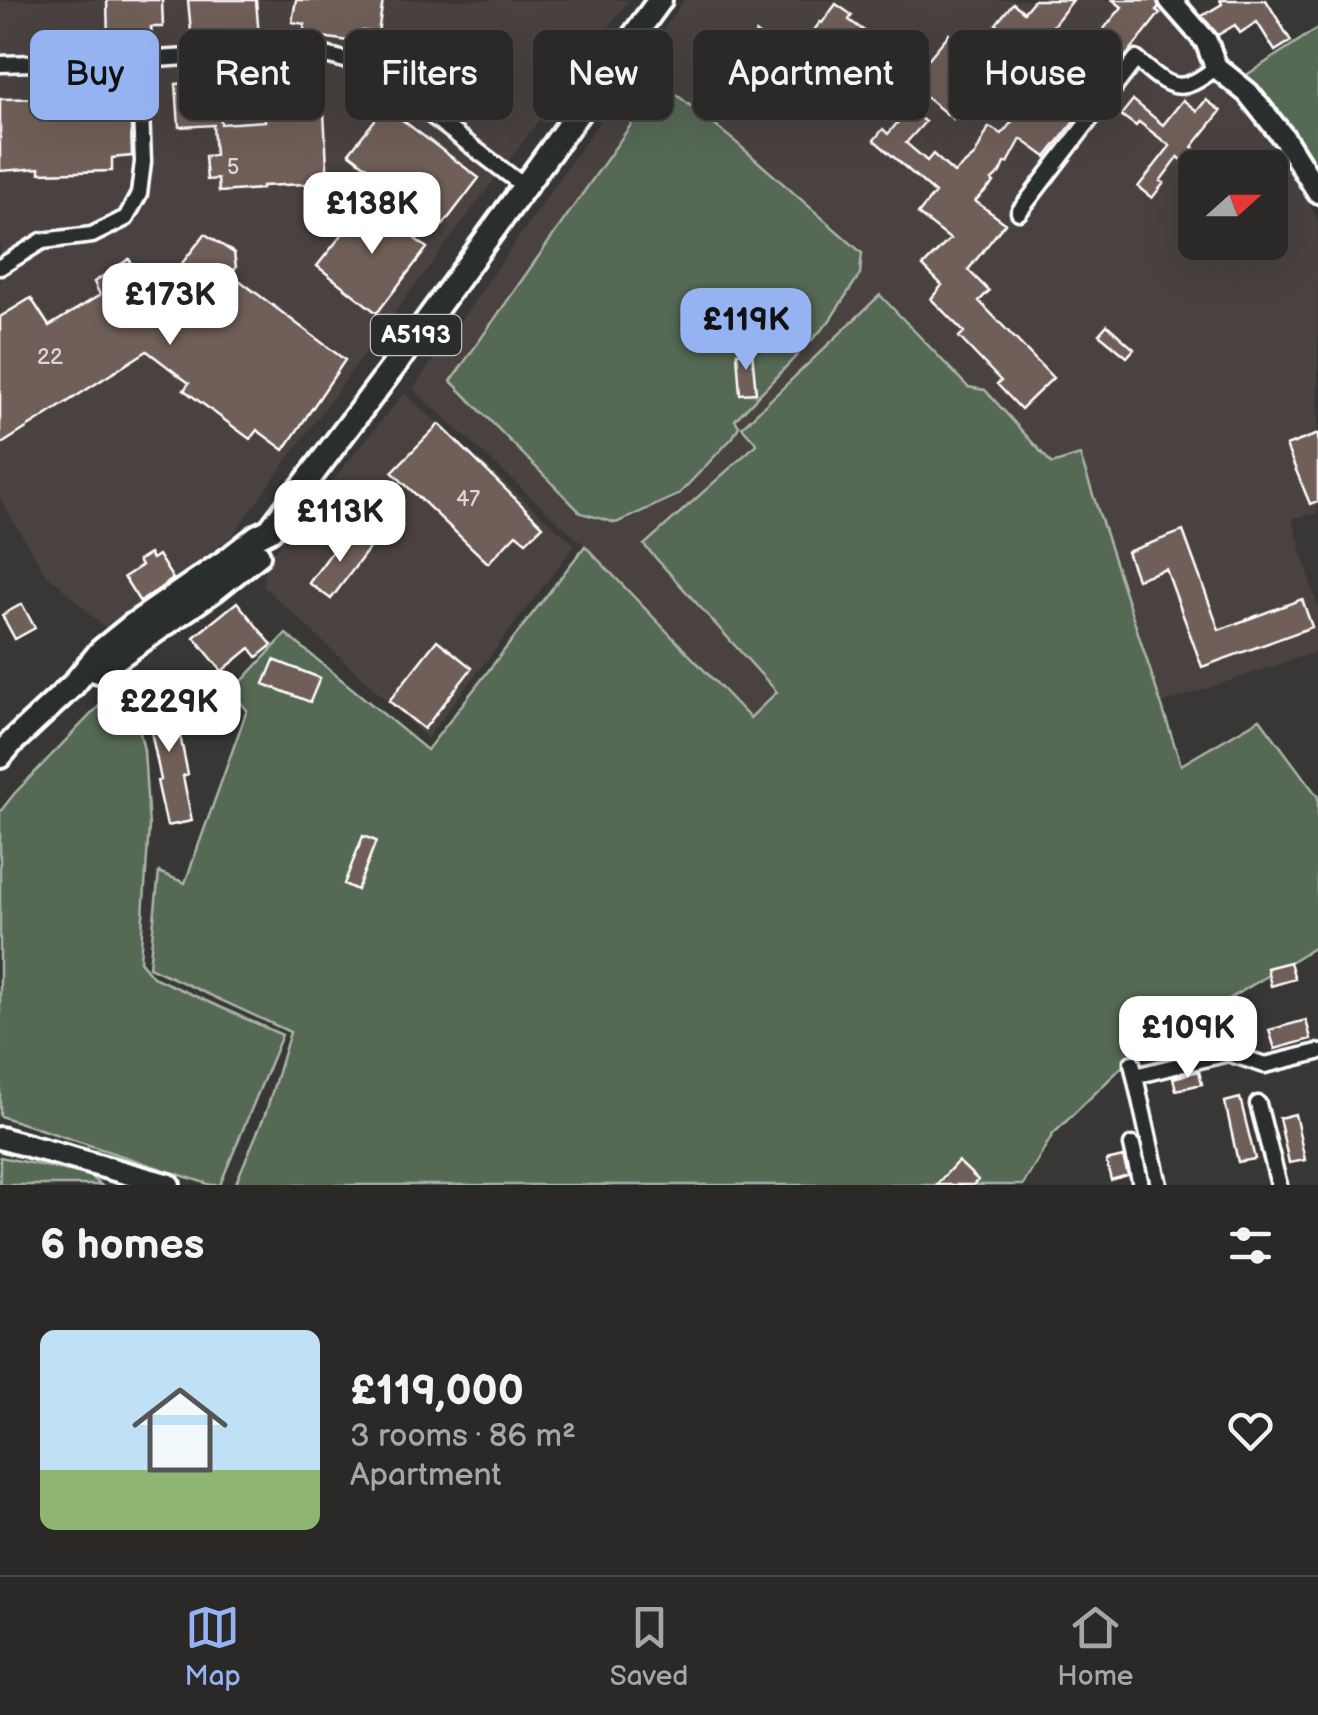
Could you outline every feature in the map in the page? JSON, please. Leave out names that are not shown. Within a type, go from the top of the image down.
[{"type":"main road","name":"A5193","points":[[0,756],[73,685],[93,659],[133,625],[270,530],[660,0]]},
{"type":"main road","points":[[1179,3],[1206,41],[1216,66],[1248,94],[1284,138],[1318,192]]},
{"type":"main road","points":[[0,1138],[169,1185]]},
{"type":"street","points":[[159,59],[306,50],[365,65],[525,187]]},
{"type":"street","points":[[1019,212],[1136,59],[1172,85],[1194,84],[1216,66]]},
{"type":"street","points":[[0,64],[30,63]]},
{"type":"street","points":[[0,267],[42,241],[92,235],[126,218],[139,194],[141,120]]},
{"type":"street","points":[[1159,1185],[1134,1070],[1228,1053],[1266,1064],[1318,1052]]},
{"type":"street","points":[[1258,1104],[1279,1185]]},
{"type":"street","points":[[1132,1145],[1136,1184]]},
{"type":"shaded area","points":[[0,0],[629,0],[607,30],[533,30],[533,120],[539,120],[232,536],[107,630],[43,570],[0,499]]},
{"type":"shaded area","points":[[684,0],[1160,0],[1278,150],[1178,150],[1178,260],[1288,260],[1288,162],[1318,221],[1318,513],[1292,518],[1318,608],[1318,651],[1161,704],[931,924],[585,546],[413,389],[600,120],[673,120],[673,30],[663,30]]},
{"type":"shaded area","points":[[404,393],[575,545],[427,738],[263,586],[265,563]]},
{"type":"green space","points":[[1318,28],[1318,181],[1245,76]]},
{"type":"green space","points":[[673,92],[693,108],[693,120],[708,120],[862,253],[860,274],[828,323],[735,420],[739,426],[733,437],[678,495],[616,523],[581,513],[451,381],[634,120],[673,120]]},
{"type":"green space","points":[[880,295],[968,387],[985,390],[1052,464],[1080,455],[1181,765],[1260,719],[1318,797],[1318,945],[1129,1060],[1053,1134],[1023,1185],[235,1185],[266,1112],[290,1032],[149,967],[159,872],[185,883],[247,710],[232,692],[286,634],[427,750],[585,546],[750,718],[777,692],[644,545],[757,444],[742,427]]},
{"type":"green space","points":[[127,677],[144,750],[149,827],[140,961],[153,977],[282,1035],[220,1185],[0,1116],[0,812]]},
{"type":"green space","points":[[0,1157],[89,1175],[101,1185],[0,1185]]},
{"type":"building","points":[[107,0],[162,0],[163,27],[108,30]]},
{"type":"building","points":[[188,0],[256,0],[258,30],[191,30]]},
{"type":"building","points":[[296,0],[383,0],[378,30],[345,30],[345,41],[325,37],[325,30],[304,30],[305,24],[292,22]]},
{"type":"building","points":[[1034,0],[1073,0],[1049,30],[1004,30],[996,24],[1013,3],[1024,12]]},
{"type":"building","points":[[1113,0],[1157,0],[1156,10],[1160,13],[1121,62],[1121,30],[1103,30],[1122,7]]},
{"type":"building","points":[[1220,0],[1266,0],[1291,41],[1275,51],[1257,22],[1240,33],[1235,25],[1218,35],[1202,16],[1222,4]]},
{"type":"building","points":[[836,4],[852,15],[849,20],[863,30],[814,30]]},
{"type":"building","points":[[949,34],[949,116],[929,100],[929,58]]},
{"type":"building","points":[[176,84],[179,84],[179,120],[221,120],[221,124],[324,120],[328,183],[219,192],[218,179],[207,180],[205,156],[215,155],[213,125],[179,127]]},
{"type":"building","points":[[0,99],[30,99],[30,120],[131,120],[132,156],[112,158],[112,171],[0,171]]},
{"type":"building","points":[[1133,100],[1163,125],[1183,100],[1197,111],[1206,100],[1221,111],[1192,147],[1196,150],[1178,150],[1178,157],[1160,181],[1164,183],[1152,198],[1138,187],[1170,146],[1139,122],[1136,126],[1121,115]]},
{"type":"building","points":[[375,120],[402,120],[479,178],[443,225],[349,153]]},
{"type":"building","points":[[900,120],[923,120],[925,122],[906,143],[927,161],[933,154],[954,173],[975,155],[989,127],[1002,134],[1013,120],[1075,120],[1046,157],[1021,139],[994,182],[975,201],[1005,223],[968,270],[989,291],[979,301],[1053,378],[1021,409],[997,384],[1001,381],[959,337],[964,332],[931,299],[942,285],[923,266],[950,239],[918,214],[935,193],[874,140],[883,129],[888,134]]},
{"type":"building","points":[[368,202],[427,248],[377,313],[317,266]]},
{"type":"building","points":[[205,234],[234,253],[236,267],[231,274],[345,360],[284,450],[257,430],[250,439],[184,390],[189,383],[147,351],[0,445],[0,317],[31,298],[49,326],[100,295],[94,282],[129,259],[154,299]]},
{"type":"building","points":[[1107,325],[1134,349],[1127,357],[1099,334]]},
{"type":"building","points":[[752,352],[756,393],[740,394],[737,353]]},
{"type":"building","points":[[439,424],[543,526],[526,542],[516,534],[488,563],[392,472]]},
{"type":"building","points":[[1318,434],[1318,501],[1310,504],[1286,446]]},
{"type":"building","points":[[348,530],[370,547],[331,599],[309,583]]},
{"type":"building","points":[[1183,531],[1219,630],[1302,599],[1312,627],[1202,667],[1166,569],[1137,579],[1127,552]]},
{"type":"building","points":[[149,554],[152,559],[158,555],[173,579],[140,602],[124,577],[141,566],[138,561]]},
{"type":"building","points":[[237,602],[272,645],[257,657],[250,648],[222,671],[194,637]]},
{"type":"building","points":[[22,604],[35,628],[15,639],[2,615]]},
{"type":"building","points":[[437,640],[472,668],[424,729],[389,701]]},
{"type":"building","points":[[274,660],[320,678],[310,702],[264,684]]},
{"type":"building","points":[[170,687],[188,774],[183,776],[192,821],[167,826],[143,692]]},
{"type":"building","points":[[363,836],[376,841],[357,890],[344,884]]},
{"type":"building","points":[[1290,962],[1295,979],[1271,986],[1267,968]]},
{"type":"building","points":[[1306,1020],[1311,1039],[1275,1049],[1269,1030]]},
{"type":"building","points":[[1199,1071],[1202,1084],[1176,1090],[1173,1078]]},
{"type":"building","points":[[1240,1098],[1255,1159],[1238,1162],[1225,1102]]},
{"type":"building","points":[[1295,1114],[1305,1160],[1289,1163],[1279,1118]]},
{"type":"building","points":[[1123,1157],[1128,1175],[1111,1180],[1106,1161]]},
{"type":"building","points":[[958,1161],[978,1180],[973,1185],[936,1185]]}]
